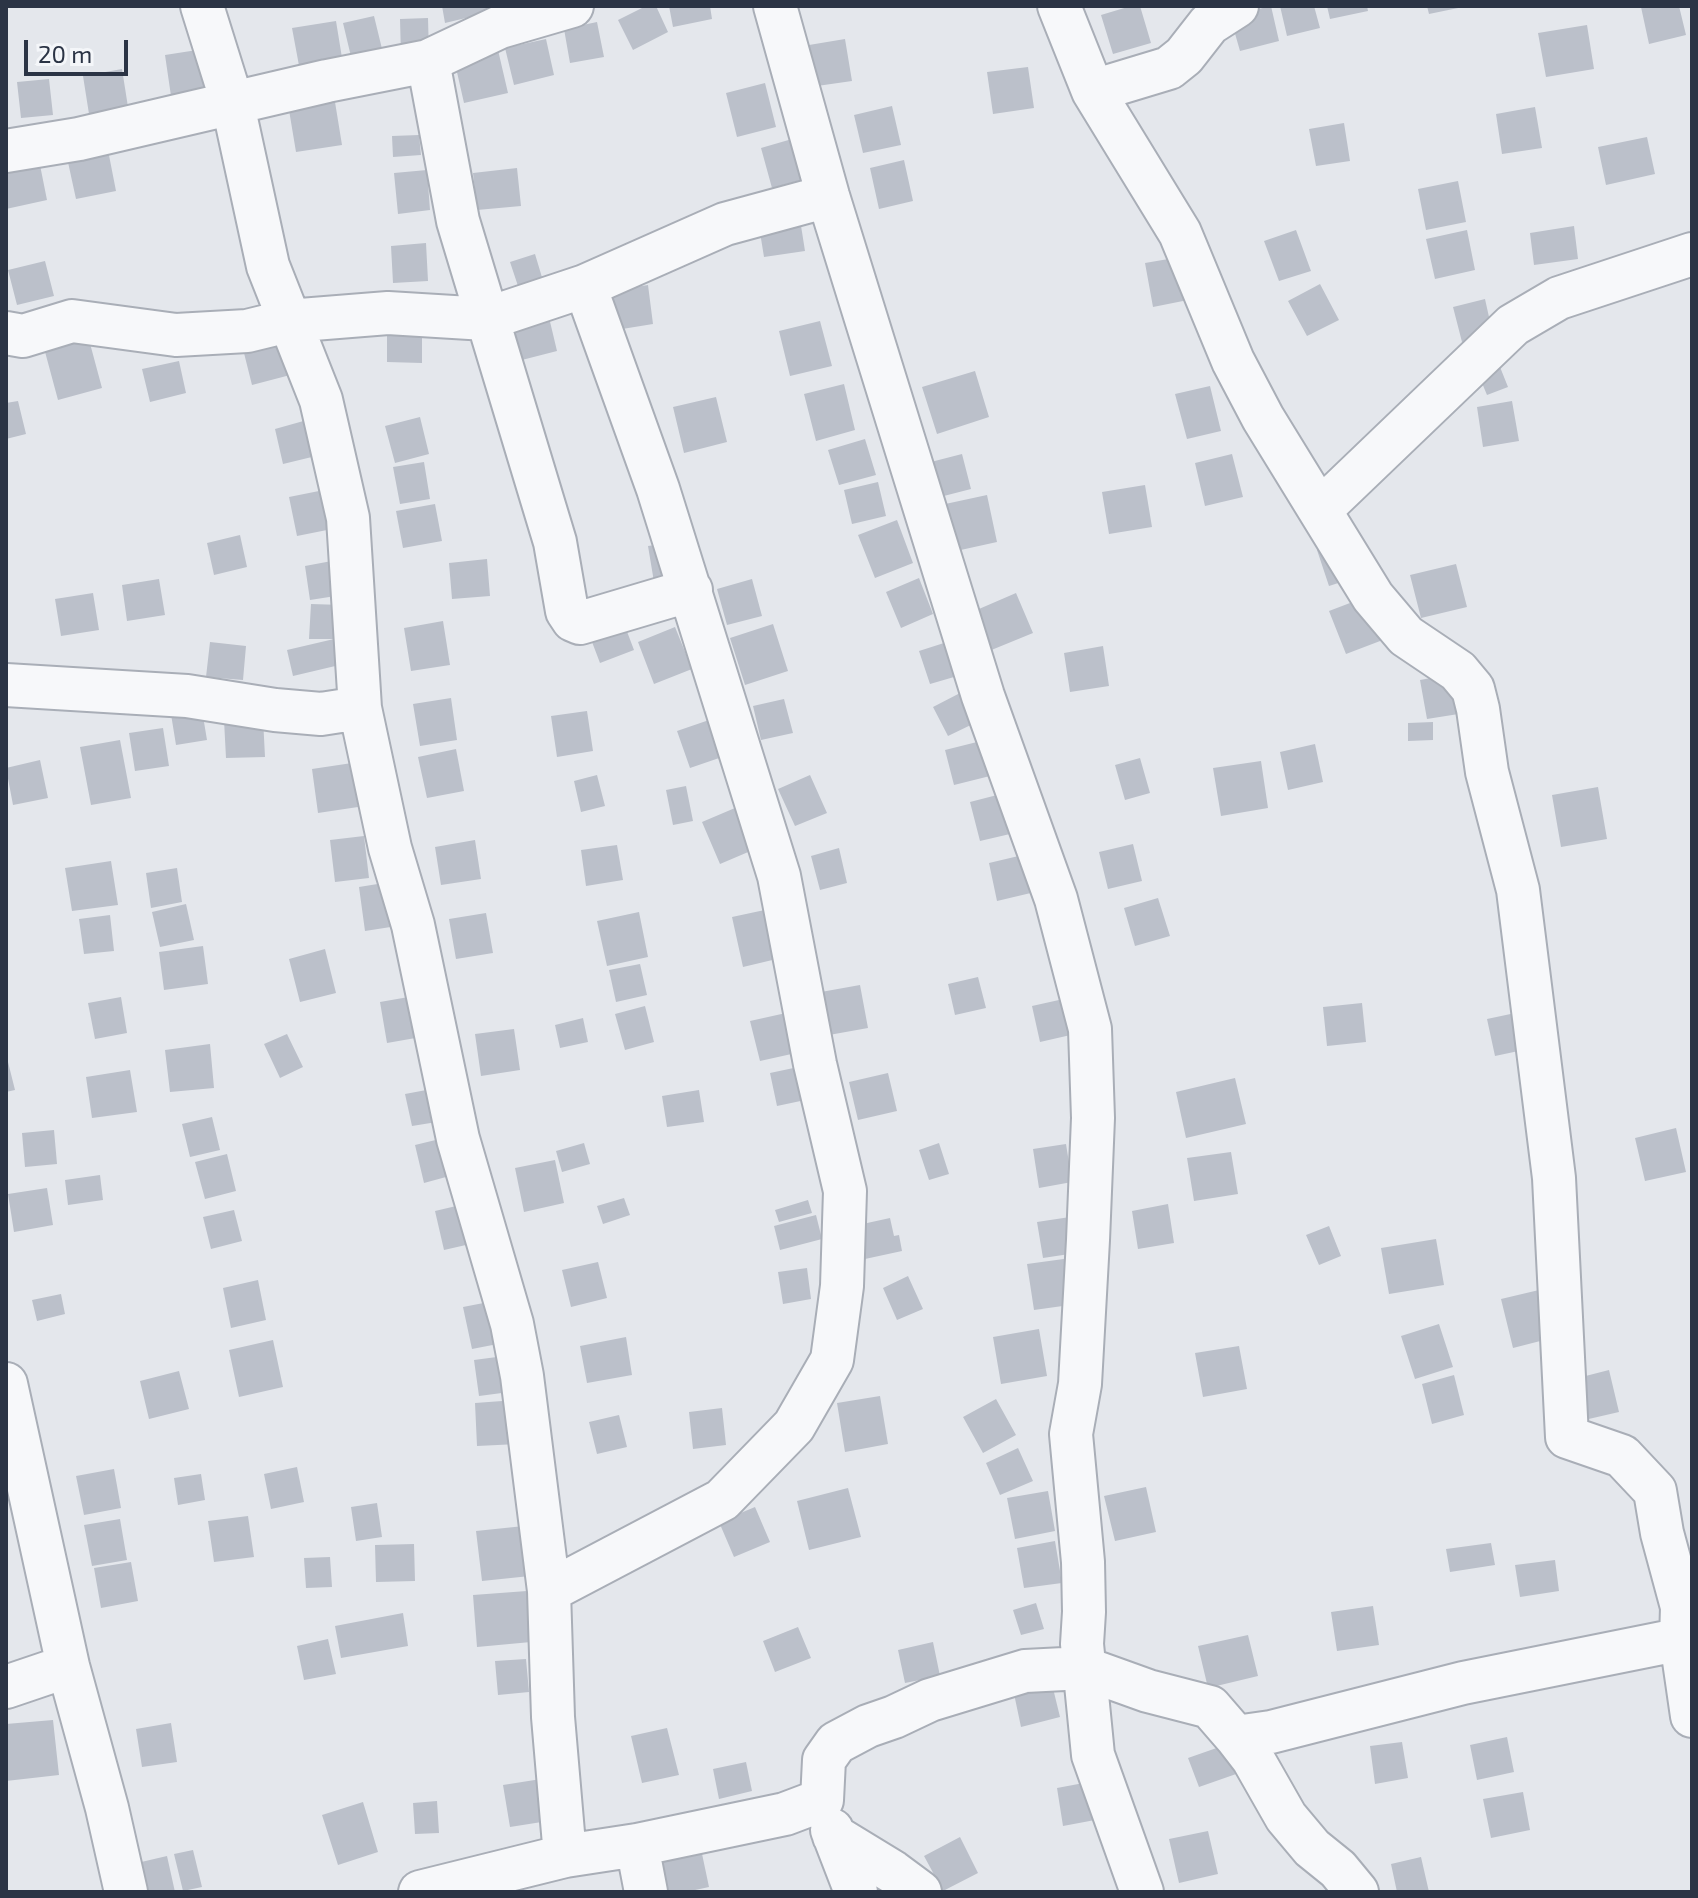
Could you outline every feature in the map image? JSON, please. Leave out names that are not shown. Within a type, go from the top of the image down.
[{"type":"street","points":[[202,6],[233,105],[268,266],[321,400],[348,518],[360,708],[390,848],[413,925],[458,1139],[512,1324],[522,1376],[549,1591],[553,1717],[565,1856]]},
{"type":"street","points":[[6,151],[79,139],[327,81],[428,61],[500,27],[572,6]]},
{"type":"street","points":[[775,6],[828,196],[983,696],[1056,899],[1090,1029],[1093,1118],[1088,1240],[1080,1384],[1071,1434],[1083,1562],[1084,1668],[1093,1755],[1142,1892]]},
{"type":"street","points":[[1059,6],[1093,91],[1180,233],[1233,361],[1263,418],[1373,597],[1406,636],[1458,671],[1473,689],[1487,772],[1518,890],[1552,1163],[1567,1437],[1622,1456],[1655,1491],[1662,1533],[1682,1607],[1692,1716]]},
{"type":"street","points":[[1093,91],[1169,68],[1184,56],[1209,24],[1237,6]]},
{"type":"street","points":[[428,61],[458,221],[555,542],[567,611],[573,620],[580,623],[691,590]]},
{"type":"street","points":[[6,333],[23,336],[72,321],[176,335],[247,331],[288,321],[388,313],[486,319],[585,286],[725,224],[828,196]]},
{"type":"street","points":[[1321,509],[1513,325],[1559,298],[1692,254]]},
{"type":"street","points":[[549,1591],[722,1500],[794,1426],[832,1360],[842,1286],[845,1191],[815,1064],[779,876],[658,489],[585,286]]},
{"type":"street","points":[[6,685],[187,696],[321,714],[360,708]]},
{"type":"street","points":[[6,1384],[17,1487],[107,1808],[126,1892]]},
{"type":"street","points":[[1236,1737],[1271,1732],[1463,1683],[1686,1639]]},
{"type":"street","points":[[6,1687],[68,1666]]},
{"type":"street","points":[[856,1892],[828,1818],[824,1760],[836,1743],[930,1700],[1025,1671],[1084,1668],[1148,1691],[1210,1707],[1253,1759],[1286,1817],[1312,1848],[1338,1869],[1357,1892]]},
{"type":"street","points":[[420,1892],[565,1856],[637,1845],[785,1814],[828,1818],[920,1892]]},
{"type":"street","points":[[637,1845],[646,1892]]},
{"type":"building","points":[[442,6],[489,6],[491,12],[445,23]]},
{"type":"building","points":[[646,6],[656,6],[668,32],[633,50],[618,20]]},
{"type":"building","points":[[669,6],[710,6],[712,19],[673,27]]},
{"type":"building","points":[[1140,6],[1151,43],[1113,54],[1101,15]]},
{"type":"building","points":[[1271,6],[1279,41],[1240,51],[1230,16]]},
{"type":"building","points":[[1280,6],[1314,6],[1320,28],[1287,36]]},
{"type":"building","points":[[1327,6],[1367,6],[1368,11],[1330,19]]},
{"type":"building","points":[[1427,6],[1463,6],[1463,7],[1429,14]]},
{"type":"building","points":[[1679,6],[1686,35],[1649,44],[1641,7]]},
{"type":"building","points":[[374,16],[384,57],[353,65],[343,23]]},
{"type":"building","points":[[428,18],[429,55],[401,56],[400,19]]},
{"type":"building","points":[[336,21],[343,64],[300,71],[292,28]]},
{"type":"building","points":[[597,22],[604,57],[570,63],[564,29]]},
{"type":"building","points":[[1587,25],[1594,69],[1546,77],[1538,33]]},
{"type":"building","points":[[546,39],[554,75],[514,85],[505,48]]},
{"type":"building","points":[[845,39],[852,81],[810,87],[803,46]]},
{"type":"building","points":[[210,48],[216,89],[171,96],[165,55]]},
{"type":"building","points":[[498,50],[508,93],[464,103],[454,59]]},
{"type":"building","points":[[1028,67],[1034,108],[993,114],[987,72]]},
{"type":"building","points":[[122,69],[128,107],[89,114],[83,76]]},
{"type":"building","points":[[49,79],[53,115],[21,118],[17,82]]},
{"type":"building","points":[[765,83],[776,127],[737,137],[726,93]]},
{"type":"building","points":[[335,102],[342,145],[296,152],[289,110]]},
{"type":"building","points":[[892,106],[901,145],[863,153],[854,115]]},
{"type":"building","points":[[1535,107],[1542,148],[1502,154],[1496,114]]},
{"type":"building","points":[[1344,123],[1350,161],[1316,166],[1309,129]]},
{"type":"building","points":[[419,135],[421,155],[393,157],[392,136]]},
{"type":"building","points":[[1647,137],[1655,174],[1606,185],[1598,147]]},
{"type":"building","points":[[792,139],[804,179],[772,188],[761,148]]},
{"type":"building","points":[[107,145],[116,191],[76,199],[66,153]]},
{"type":"building","points":[[38,155],[47,200],[6,209],[6,162]]},
{"type":"building","points":[[904,160],[913,201],[879,209],[870,168]]},
{"type":"building","points":[[517,168],[521,206],[477,210],[473,173]]},
{"type":"building","points":[[427,170],[430,210],[398,214],[394,173]]},
{"type":"building","points":[[1458,181],[1466,222],[1426,230],[1418,189]]},
{"type":"building","points":[[799,213],[805,251],[764,257],[758,220]]},
{"type":"building","points":[[1574,226],[1578,259],[1534,265],[1530,233]]},
{"type":"building","points":[[1296,230],[1311,271],[1279,281],[1264,241]]},
{"type":"building","points":[[1467,230],[1475,270],[1435,279],[1426,239]]},
{"type":"building","points":[[426,243],[428,281],[393,283],[391,246]]},
{"type":"building","points":[[535,254],[547,294],[523,301],[510,262]]},
{"type":"building","points":[[1186,256],[1193,299],[1153,307],[1145,263]]},
{"type":"building","points":[[45,261],[54,296],[17,305],[8,270]]},
{"type":"building","points":[[1320,284],[1339,320],[1307,336],[1288,301]]},
{"type":"building","points":[[648,285],[653,324],[616,330],[610,291]]},
{"type":"building","points":[[1485,299],[1493,335],[1462,342],[1453,307]]},
{"type":"building","points":[[547,309],[557,351],[518,361],[508,319]]},
{"type":"building","points":[[387,319],[422,319],[422,363],[387,362]]},
{"type":"building","points":[[820,321],[832,366],[790,376],[779,331]]},
{"type":"building","points":[[284,334],[294,374],[252,385],[242,345]]},
{"type":"building","points":[[88,336],[102,388],[58,400],[44,348]]},
{"type":"building","points":[[179,361],[186,393],[150,402],[142,369]]},
{"type":"building","points":[[1498,362],[1508,387],[1487,395],[1477,371]]},
{"type":"building","points":[[975,371],[989,417],[937,434],[922,387]]},
{"type":"building","points":[[844,384],[855,430],[816,441],[804,394]]},
{"type":"building","points":[[1210,386],[1221,431],[1187,439],[1175,394]]},
{"type":"building","points":[[716,397],[727,442],[684,453],[673,407]]},
{"type":"building","points":[[18,401],[26,434],[6,439],[6,403]]},
{"type":"building","points":[[1512,401],[1519,441],[1483,447],[1477,407]]},
{"type":"building","points":[[420,417],[429,454],[395,463],[385,426]]},
{"type":"building","points":[[307,420],[316,456],[283,464],[275,429]]},
{"type":"building","points":[[865,439],[876,475],[839,485],[828,450]]},
{"type":"building","points":[[962,454],[971,489],[936,498],[927,463]]},
{"type":"building","points":[[1232,454],[1243,497],[1205,506],[1195,463]]},
{"type":"building","points":[[424,462],[430,499],[400,504],[393,467]]},
{"type":"building","points":[[878,482],[886,516],[852,524],[844,490]]},
{"type":"building","points":[[1145,485],[1152,527],[1109,534],[1102,492]]},
{"type":"building","points":[[329,489],[337,528],[297,536],[289,497]]},
{"type":"building","points":[[987,495],[997,542],[947,553],[936,506]]},
{"type":"building","points":[[435,504],[442,541],[403,548],[396,511]]},
{"type":"building","points":[[897,520],[913,563],[875,578],[858,535]]},
{"type":"building","points":[[240,535],[247,567],[214,575],[207,543]]},
{"type":"building","points":[[1346,541],[1357,577],[1329,586],[1317,550]]},
{"type":"building","points":[[677,542],[682,578],[654,582],[648,546]]},
{"type":"building","points":[[487,559],[490,596],[452,599],[449,563]]},
{"type":"building","points":[[337,560],[342,595],[310,600],[305,566]]},
{"type":"building","points":[[1456,564],[1467,607],[1421,618],[1410,575]]},
{"type":"building","points":[[919,578],[933,614],[901,628],[886,592]]},
{"type":"building","points":[[159,579],[165,615],[127,621],[122,585]]},
{"type":"building","points":[[752,579],[762,616],[727,625],[717,589]]},
{"type":"building","points":[[93,593],[99,630],[61,636],[55,599]]},
{"type":"building","points":[[1016,593],[1033,633],[989,651],[972,612]]},
{"type":"building","points":[[1371,595],[1388,638],[1346,654],[1329,611]]},
{"type":"building","points":[[311,604],[343,605],[348,663],[293,676],[287,650],[334,639],[309,639]]},
{"type":"building","points":[[443,621],[450,665],[411,671],[404,628]]},
{"type":"building","points":[[623,621],[634,650],[600,663],[589,634]]},
{"type":"building","points":[[773,624],[788,671],[745,685],[730,638]]},
{"type":"building","points":[[675,627],[692,669],[654,684],[638,642]]},
{"type":"building","points":[[210,642],[246,646],[243,680],[206,677]]},
{"type":"building","points":[[944,643],[954,677],[930,684],[919,651]]},
{"type":"building","points":[[1103,646],[1109,686],[1070,692],[1064,653]]},
{"type":"building","points":[[1464,672],[1471,712],[1427,719],[1420,680]]},
{"type":"building","points":[[962,692],[977,722],[948,736],[933,707]]},
{"type":"building","points":[[451,698],[457,740],[420,746],[413,704]]},
{"type":"building","points":[[784,699],[793,733],[761,740],[753,706]]},
{"type":"building","points":[[201,704],[207,740],[176,745],[170,708]]},
{"type":"building","points":[[587,711],[593,751],[557,757],[551,716]]},
{"type":"building","points":[[263,718],[265,757],[226,758],[224,720]]},
{"type":"building","points":[[712,719],[725,756],[690,768],[677,731]]},
{"type":"building","points":[[1433,722],[1433,740],[1408,741],[1408,723]]},
{"type":"building","points":[[163,728],[169,766],[135,771],[129,733]]},
{"type":"building","points":[[120,740],[131,798],[91,805],[80,747]]},
{"type":"building","points":[[981,741],[990,776],[954,785],[945,750]]},
{"type":"building","points":[[1315,744],[1323,782],[1288,790],[1280,752]]},
{"type":"building","points":[[456,749],[464,791],[427,798],[418,757]]},
{"type":"building","points":[[1140,758],[1150,793],[1125,800],[1115,765]]},
{"type":"building","points":[[40,760],[48,798],[13,805],[6,768]]},
{"type":"building","points":[[1261,761],[1268,808],[1221,816],[1213,768]]},
{"type":"building","points":[[352,763],[358,807],[318,813],[312,769]]},
{"type":"building","points":[[597,775],[605,806],[581,812],[574,781]]},
{"type":"building","points":[[810,775],[827,813],[795,826],[778,789]]},
{"type":"building","points":[[686,786],[693,821],[673,825],[666,790]]},
{"type":"building","points":[[1598,787],[1607,839],[1561,847],[1552,795]]},
{"type":"building","points":[[1001,794],[1010,834],[980,841],[970,802]]},
{"type":"building","points":[[742,805],[760,847],[720,864],[702,822]]},
{"type":"building","points":[[364,836],[369,878],[335,882],[330,840]]},
{"type":"building","points":[[475,840],[481,879],[441,885],[435,847]]},
{"type":"building","points":[[1133,844],[1142,881],[1108,889],[1099,852]]},
{"type":"building","points":[[617,845],[623,880],[586,886],[581,850]]},
{"type":"building","points":[[839,848],[847,883],[820,890],[811,856]]},
{"type":"building","points":[[1027,854],[1035,892],[997,901],[989,863]]},
{"type":"building","points":[[111,861],[118,905],[72,911],[65,868]]},
{"type":"building","points":[[177,868],[182,902],[151,908],[146,873]]},
{"type":"building","points":[[390,882],[397,926],[365,931],[359,887]]},
{"type":"building","points":[[1158,898],[1170,936],[1135,946],[1124,908]]},
{"type":"building","points":[[186,904],[194,940],[160,947],[152,912]]},
{"type":"building","points":[[774,908],[785,957],[743,967],[732,917]]},
{"type":"building","points":[[639,912],[648,957],[607,966],[597,921]]},
{"type":"building","points":[[486,913],[493,953],[456,959],[449,919]]},
{"type":"building","points":[[110,915],[114,951],[84,954],[79,919]]},
{"type":"building","points":[[203,946],[208,984],[164,990],[159,952]]},
{"type":"building","points":[[325,949],[336,993],[300,1002],[289,959]]},
{"type":"building","points":[[640,964],[647,995],[616,1002],[609,970]]},
{"type":"building","points":[[978,977],[986,1008],[955,1015],[948,984]]},
{"type":"building","points":[[860,985],[868,1028],[829,1035],[821,992]]},
{"type":"building","points":[[420,995],[427,1036],[387,1043],[380,1002]]},
{"type":"building","points":[[121,997],[127,1033],[95,1039],[88,1003]]},
{"type":"building","points":[[1068,998],[1075,1034],[1040,1042],[1032,1006]]},
{"type":"building","points":[[1362,1003],[1366,1042],[1327,1046],[1323,1007]]},
{"type":"building","points":[[645,1006],[654,1042],[625,1050],[615,1014]]},
{"type":"building","points":[[1520,1012],[1528,1049],[1495,1056],[1487,1019]]},
{"type":"building","points":[[786,1013],[796,1053],[760,1061],[750,1021]]},
{"type":"building","points":[[583,1018],[588,1042],[560,1048],[555,1025]]},
{"type":"building","points":[[514,1029],[520,1070],[481,1076],[475,1034]]},
{"type":"building","points":[[287,1034],[303,1067],[280,1078],[264,1044]]},
{"type":"building","points":[[210,1044],[214,1088],[170,1092],[165,1050]]},
{"type":"building","points":[[6,1054],[15,1090],[6,1092]]},
{"type":"building","points":[[803,1066],[810,1099],[777,1106],[770,1073]]},
{"type":"building","points":[[130,1070],[137,1112],[92,1118],[86,1077]]},
{"type":"building","points":[[888,1073],[897,1111],[858,1120],[849,1082]]},
{"type":"building","points":[[1235,1078],[1246,1124],[1186,1138],[1176,1092]]},
{"type":"building","points":[[437,1088],[443,1121],[412,1126],[405,1094]]},
{"type":"building","points":[[699,1090],[704,1122],[667,1127],[662,1096]]},
{"type":"building","points":[[212,1117],[220,1150],[190,1157],[182,1124]]},
{"type":"building","points":[[1676,1128],[1686,1172],[1645,1181],[1635,1138]]},
{"type":"building","points":[[54,1130],[57,1164],[25,1167],[22,1133]]},
{"type":"building","points":[[448,1137],[457,1174],[424,1183],[415,1145]]},
{"type":"building","points":[[584,1143],[590,1164],[562,1172],[556,1151]]},
{"type":"building","points":[[939,1143],[949,1174],[929,1180],[919,1150]]},
{"type":"building","points":[[1066,1144],[1072,1182],[1039,1188],[1033,1149]]},
{"type":"building","points":[[1231,1152],[1238,1194],[1194,1201],[1187,1158]]},
{"type":"building","points":[[227,1154],[236,1191],[205,1199],[195,1162]]},
{"type":"building","points":[[555,1160],[564,1203],[524,1212],[515,1168]]},
{"type":"building","points":[[100,1175],[103,1200],[68,1205],[65,1180]]},
{"type":"building","points":[[47,1188],[53,1225],[14,1232],[8,1194]]},
{"type":"building","points":[[624,1198],[630,1215],[603,1224],[597,1206]]},
{"type":"building","points":[[808,1200],[812,1213],[779,1222],[775,1210]]},
{"type":"building","points":[[469,1203],[479,1242],[444,1250],[435,1211]]},
{"type":"building","points":[[1168,1204],[1174,1243],[1138,1249],[1132,1211]]},
{"type":"building","points":[[234,1210],[242,1241],[211,1249],[203,1217]]},
{"type":"building","points":[[816,1215],[822,1239],[780,1250],[774,1226]]},
{"type":"building","points":[[1070,1217],[1076,1253],[1043,1258],[1037,1222]]},
{"type":"building","points":[[890,1218],[894,1236],[899,1235],[902,1251],[865,1259],[858,1225]]},
{"type":"building","points":[[1329,1226],[1341,1256],[1319,1265],[1306,1235]]},
{"type":"building","points":[[1436,1239],[1444,1285],[1389,1294],[1381,1248]]},
{"type":"building","points":[[1071,1258],[1077,1304],[1034,1310],[1027,1264]]},
{"type":"building","points":[[598,1262],[607,1298],[571,1307],[562,1270]]},
{"type":"building","points":[[807,1268],[811,1299],[783,1304],[778,1272]]},
{"type":"building","points":[[908,1276],[923,1309],[897,1320],[883,1288]]},
{"type":"building","points":[[258,1280],[266,1320],[231,1328],[223,1288]]},
{"type":"building","points":[[1539,1290],[1552,1338],[1513,1348],[1501,1299]]},
{"type":"building","points":[[61,1294],[65,1314],[37,1321],[32,1300]]},
{"type":"building","points":[[499,1300],[508,1342],[472,1349],[463,1307]]},
{"type":"building","points":[[1439,1324],[1453,1367],[1415,1379],[1401,1336]]},
{"type":"building","points":[[1039,1329],[1047,1376],[1001,1384],[993,1337]]},
{"type":"building","points":[[626,1337],[632,1375],[587,1383],[580,1346]]},
{"type":"building","points":[[273,1340],[283,1387],[239,1397],[229,1350]]},
{"type":"building","points":[[1239,1346],[1247,1389],[1203,1397],[1195,1353]]},
{"type":"building","points":[[512,1355],[517,1391],[479,1396],[474,1360]]},
{"type":"building","points":[[1609,1370],[1619,1412],[1580,1421],[1570,1380]]},
{"type":"building","points":[[179,1371],[189,1409],[149,1419],[140,1381]]},
{"type":"building","points":[[1454,1375],[1464,1415],[1432,1424],[1422,1384]]},
{"type":"building","points":[[880,1396],[888,1444],[845,1452],[837,1403]]},
{"type":"building","points":[[996,1399],[1016,1435],[983,1453],[963,1417]]},
{"type":"building","points":[[516,1400],[518,1444],[477,1446],[475,1403]]},
{"type":"building","points":[[722,1408],[726,1445],[693,1449],[689,1412]]},
{"type":"building","points":[[619,1415],[627,1447],[597,1454],[589,1422]]},
{"type":"building","points":[[1018,1448],[1033,1481],[1000,1495],[986,1463]]},
{"type":"building","points":[[297,1467],[304,1502],[271,1509],[264,1474]]},
{"type":"building","points":[[114,1469],[121,1508],[84,1515],[76,1476]]},
{"type":"building","points":[[201,1474],[205,1500],[178,1505],[174,1478]]},
{"type":"building","points":[[1146,1487],[1156,1532],[1115,1541],[1104,1496]]},
{"type":"building","points":[[848,1488],[861,1537],[809,1550],[797,1501]]},
{"type":"building","points":[[1048,1491],[1055,1531],[1015,1539],[1007,1498]]},
{"type":"building","points":[[377,1503],[382,1537],[356,1541],[351,1507]]},
{"type":"building","points":[[755,1507],[770,1542],[734,1557],[719,1522]]},
{"type":"building","points":[[248,1516],[254,1557],[214,1562],[208,1521]]},
{"type":"building","points":[[120,1519],[127,1560],[92,1566],[84,1525]]},
{"type":"building","points":[[524,1526],[530,1576],[482,1581],[476,1531]]},
{"type":"building","points":[[1055,1541],[1062,1583],[1024,1588],[1017,1548]]},
{"type":"building","points":[[1491,1543],[1495,1565],[1450,1572],[1446,1549]]},
{"type":"building","points":[[414,1544],[415,1581],[376,1582],[375,1545]]},
{"type":"building","points":[[330,1557],[332,1587],[306,1588],[304,1558]]},
{"type":"building","points":[[1555,1560],[1559,1591],[1520,1597],[1515,1565]]},
{"type":"building","points":[[131,1562],[138,1601],[101,1608],[94,1568]]},
{"type":"building","points":[[527,1591],[531,1642],[477,1647],[473,1595]]},
{"type":"building","points":[[1036,1603],[1044,1629],[1021,1635],[1013,1610]]},
{"type":"building","points":[[1373,1606],[1379,1645],[1337,1651],[1331,1612]]},
{"type":"building","points":[[403,1613],[408,1646],[341,1658],[335,1626]]},
{"type":"building","points":[[798,1627],[811,1658],[775,1672],[763,1641]]},
{"type":"building","points":[[1248,1635],[1258,1676],[1208,1688],[1198,1646]]},
{"type":"building","points":[[328,1639],[336,1674],[304,1680],[297,1646]]},
{"type":"building","points":[[933,1642],[940,1676],[905,1683],[898,1650]]},
{"type":"building","points":[[526,1659],[529,1692],[498,1695],[495,1661]]},
{"type":"building","points":[[1051,1680],[1060,1717],[1021,1727],[1013,1689]]},
{"type":"building","points":[[53,1720],[59,1775],[6,1781],[6,1724]]},
{"type":"building","points":[[171,1723],[177,1762],[142,1767],[136,1729]]},
{"type":"building","points":[[667,1728],[679,1775],[642,1783],[631,1736]]},
{"type":"building","points":[[1507,1737],[1514,1772],[1477,1780],[1470,1745]]},
{"type":"building","points":[[1402,1742],[1408,1778],[1375,1784],[1370,1746]]},
{"type":"building","points":[[1228,1744],[1239,1773],[1199,1787],[1188,1758]]},
{"type":"building","points":[[746,1762],[752,1791],[719,1799],[713,1769]]},
{"type":"building","points":[[541,1779],[548,1821],[510,1827],[503,1785]]},
{"type":"building","points":[[1089,1782],[1095,1820],[1063,1826],[1057,1788]]},
{"type":"building","points":[[1523,1792],[1530,1830],[1491,1838],[1483,1799]]},
{"type":"building","points":[[437,1801],[439,1833],[415,1834],[413,1803]]},
{"type":"building","points":[[363,1802],[378,1852],[338,1865],[322,1815]]},
{"type":"building","points":[[1208,1831],[1218,1874],[1179,1883],[1169,1839]]},
{"type":"building","points":[[960,1837],[978,1873],[943,1891],[924,1856]]},
{"type":"building","points":[[701,1849],[709,1887],[668,1892],[661,1857]]},
{"type":"building","points":[[193,1850],[202,1887],[183,1891],[174,1854]]},
{"type":"building","points":[[167,1856],[175,1892],[144,1892],[137,1863]]},
{"type":"building","points":[[1421,1857],[1429,1892],[1397,1892],[1391,1864]]}]
